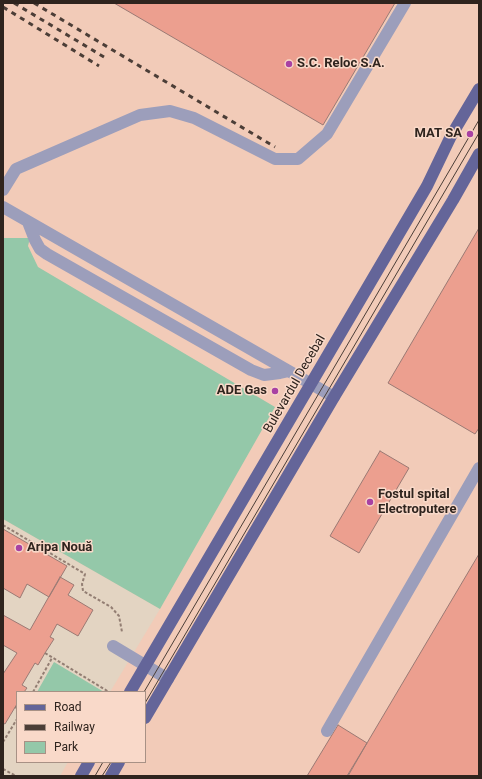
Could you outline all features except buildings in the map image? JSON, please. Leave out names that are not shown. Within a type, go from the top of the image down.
[{"type":"main road","name":"Bulevardul Decebal","points":[[131,691],[427,186],[451,136],[479,89]]},
{"type":"main road","points":[[146,716],[479,154]]},
{"type":"main road","points":[[81,776],[88,763]]},
{"type":"main road","points":[[111,776],[118,763]]},
{"type":"street","points":[[3,190],[16,169],[140,115],[170,111],[194,118],[275,159],[298,159],[327,134],[405,3]]},
{"type":"street","points":[[3,207],[334,397]]},
{"type":"street","points":[[28,222],[40,249],[54,258],[251,370],[264,375],[289,371]]},
{"type":"street","points":[[327,731],[479,468]]},
{"type":"street","points":[[113,646],[168,679]]},
{"type":"path","points":[[3,525],[85,574],[82,584],[83,591],[111,607],[119,616],[122,632]]},
{"type":"path","points":[[45,653],[107,691]]},
{"type":"path","points":[[33,691],[52,658]]},
{"type":"path","points":[[3,742],[16,721]]},
{"type":"path","points":[[3,769],[16,776]]},
{"type":"shaded area","points":[[3,3],[479,3],[479,776],[3,776]]},
{"type":"shaded area","points":[[3,519],[160,609],[111,691],[16,691],[16,763],[67,763],[60,776],[3,776]]},
{"type":"green space","points":[[3,238],[30,238],[28,246],[38,267],[275,407],[160,609],[3,519]]},
{"type":"green space","points":[[54,662],[102,691],[38,691]]},
{"type":"tram line","points":[[145,691],[479,120]]},
{"type":"tram line","points":[[146,701],[479,133]]},
{"type":"tram line","points":[[95,776],[102,763]]},
{"type":"tram line","points":[[102,776],[110,763]]},
{"type":"railway","points":[[14,3],[104,57]]},
{"type":"railway","points":[[34,3],[275,147]]},
{"type":"railway","points":[[3,7],[99,66]]},
{"type":"place","name":"S.C. Reloc S.A.","points":[[289,64]]},
{"type":"place","name":"MAT SA","points":[[470,134]]},
{"type":"place","name":"ADE Gas","points":[[275,391]]},
{"type":"place","name":"Fostul spital Electroputere","points":[[370,502]]},
{"type":"place","name":"Aripa Nouă","points":[[19,548]]}]
